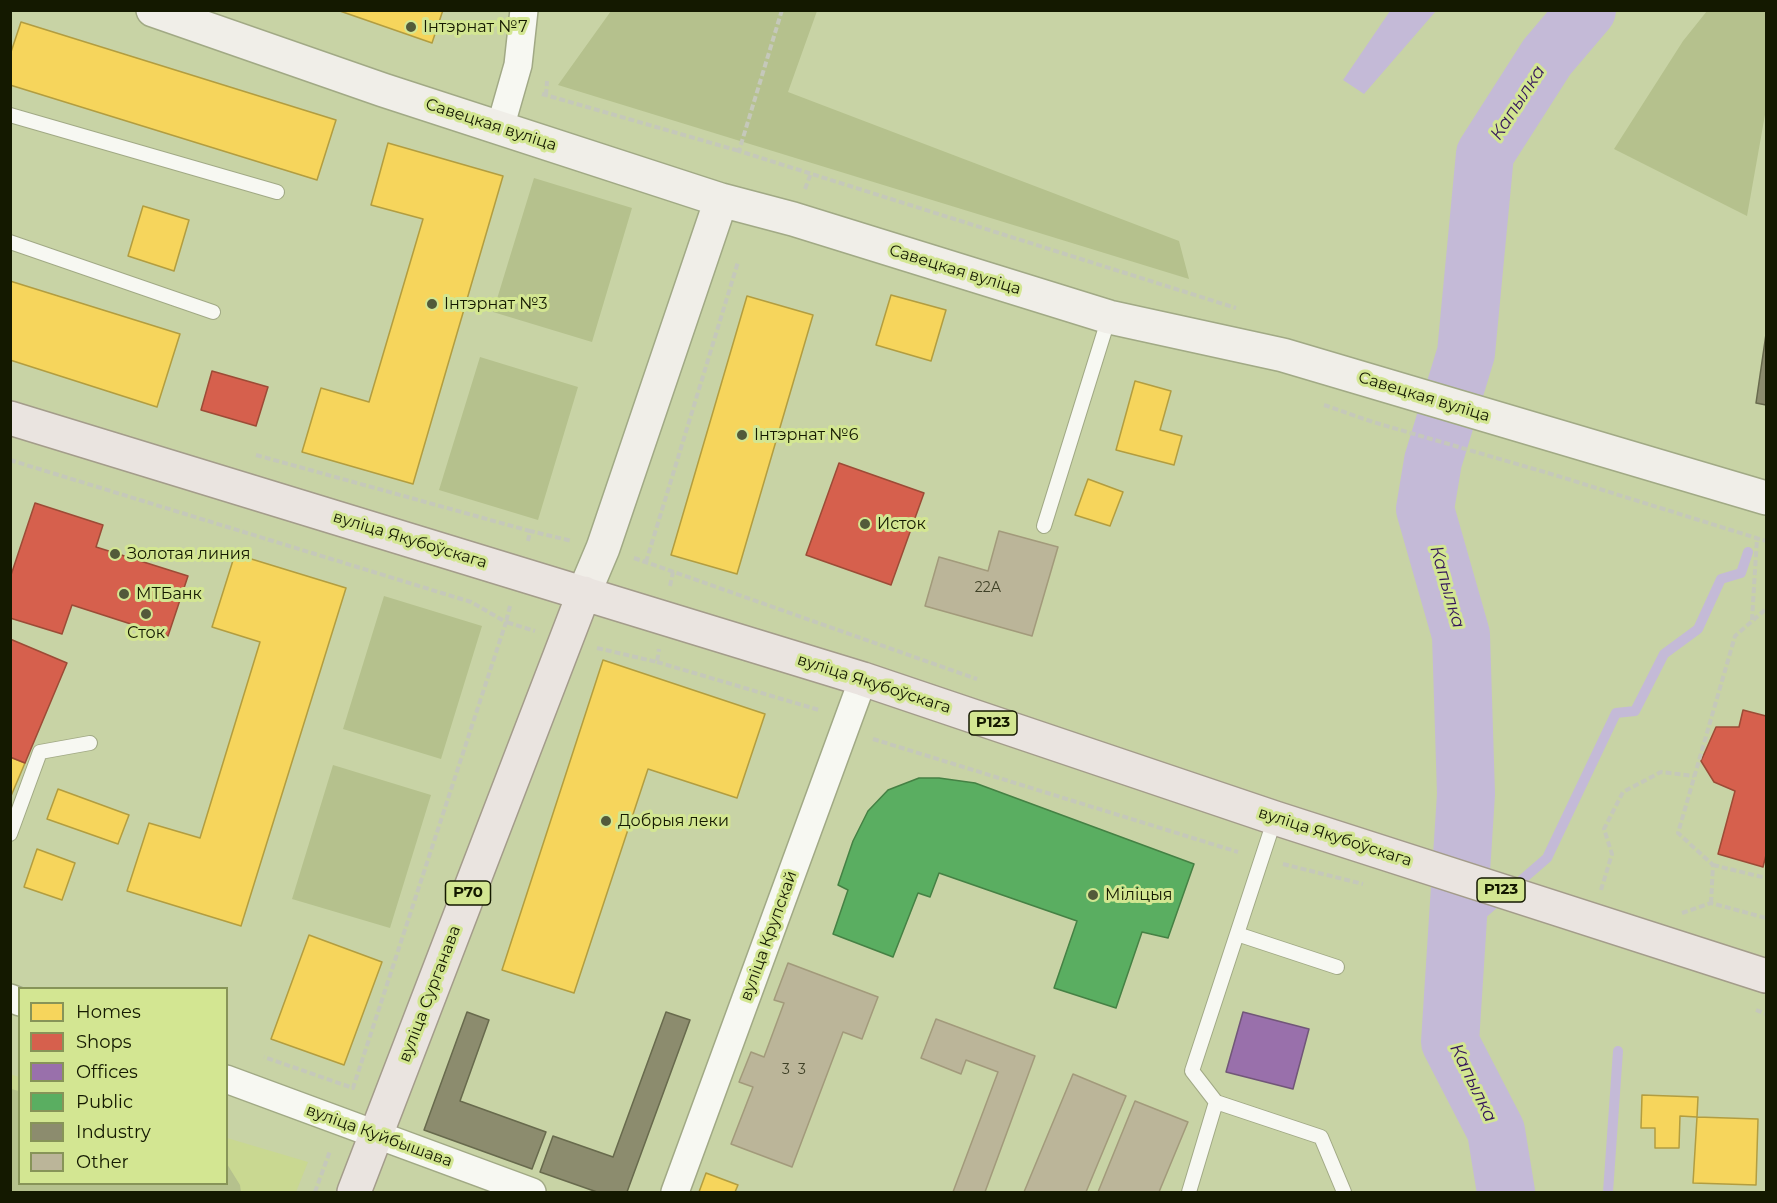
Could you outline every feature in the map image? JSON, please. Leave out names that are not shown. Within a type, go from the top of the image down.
[{"type":"main road","name":"Савецкая вуліца","points":[[153,10],[500,128],[721,200],[793,219],[1109,317],[1283,355],[1767,498]]},
{"type":"main road","points":[[584,593],[603,548],[721,200]]},
{"type":"main road","name":"вуліца Якубоўскага","points":[[10,418],[863,679],[1400,858],[1600,910],[1767,976]]},
{"type":"main road","name":"вуліца Сурганава","points":[[354,1192],[584,593]]},
{"type":"street","points":[[500,128],[518,65],[524,10]]},
{"type":"street","name":"вуліца Крупскай","points":[[675,1192],[863,679]]},
{"type":"street","name":"вуліца Куйбышава","points":[[228,1080],[532,1192]]},
{"type":"lane","points":[[10,115],[277,192]]},
{"type":"lane","points":[[10,242],[213,312]]},
{"type":"lane","points":[[1044,526],[1109,317]]},
{"type":"lane","points":[[10,834],[40,752],[90,742]]},
{"type":"lane","points":[[1275,818],[1192,1071],[1216,1102],[1321,1137],[1344,1192]]},
{"type":"lane","points":[[1237,934],[1337,967]]},
{"type":"lane","points":[[1189,1192],[1216,1102]]},
{"type":"path","points":[[739,151],[782,10]]},
{"type":"path","points":[[513,84],[811,173],[1245,311]]},
{"type":"path","points":[[646,562],[741,253]]},
{"type":"path","points":[[1373,422],[1767,541]]},
{"type":"path","points":[[254,455],[530,531]]},
{"type":"path","points":[[11,461],[471,602],[506,622],[353,1088],[264,1057]]},
{"type":"path","points":[[1752,620],[1757,538]]},
{"type":"path","points":[[1767,609],[1735,636],[1678,833],[1713,865],[1767,878]]},
{"type":"path","points":[[657,662],[823,711],[876,740],[1262,858],[1373,887]]},
{"type":"path","points":[[1600,910],[1612,854],[1604,829],[1623,792],[1661,772],[1694,776]]},
{"type":"path","points":[[1711,903],[1713,865]]},
{"type":"path","points":[[1677,915],[1711,903],[1767,918]]},
{"type":"shaded area","points":[[611,11],[817,11],[788,92],[1179,241],[1189,279],[558,85]]},
{"type":"shaded area","points":[[1390,11],[1436,11],[1364,94],[1343,80]]},
{"type":"shaded area","points":[[1707,11],[1766,11],[1766,109],[1747,216],[1614,149],[1683,41]]},
{"type":"shaded area","points":[[534,178],[632,208],[592,342],[493,312]]},
{"type":"shaded area","points":[[480,357],[578,387],[538,520],[439,490]]},
{"type":"shaded area","points":[[384,596],[482,626],[441,759],[343,729]]},
{"type":"shaded area","points":[[333,765],[431,795],[390,928],[292,899]]},
{"type":"shaded area","points":[[10,1074],[18,1077],[18,1185],[228,1185],[228,1138],[308,1162],[296,1192],[11,1192]]},
{"type":"shaded area","points":[[11,1089],[18,1091],[18,1185],[228,1185],[228,1166],[240,1185],[241,1192],[11,1192]]},
{"type":"building: Homes","name":"Інтэрнат №7","points":[[337,10],[443,10],[432,43]]},
{"type":"building: Homes","points":[[21,22],[336,120],[317,180],[10,85],[10,55]]},
{"type":"building: Homes","name":"Інтэрнат №3","points":[[388,143],[503,176],[413,484],[302,452],[321,388],[369,402],[423,219],[371,205]]},
{"type":"building: Homes","points":[[143,206],[189,220],[174,271],[128,256]]},
{"type":"building: Homes","points":[[10,281],[180,334],[157,407],[10,360]]},
{"type":"building: Homes","points":[[891,295],[946,310],[931,361],[876,345]]},
{"type":"building: Homes","name":"Інтэрнат №6","points":[[747,296],[813,315],[737,574],[671,555]]},
{"type":"building: Homes","points":[[1135,381],[1171,391],[1160,430],[1182,436],[1174,465],[1116,450]]},
{"type":"building: Homes","points":[[1088,479],[1123,492],[1110,526],[1075,515]]},
{"type":"building: Homes","points":[[235,554],[346,588],[241,926],[127,891],[149,823],[200,838],[260,642],[212,627]]},
{"type":"building: Homes","points":[[603,660],[765,714],[737,798],[648,769],[574,993],[502,970]]},
{"type":"building: Homes","points":[[10,757],[25,763],[11,796],[10,796]]},
{"type":"building: Homes","points":[[58,789],[129,815],[118,844],[47,819]]},
{"type":"building: Homes","points":[[37,849],[75,863],[62,900],[24,887]]},
{"type":"building: Homes","points":[[309,935],[382,962],[344,1065],[271,1039]]},
{"type":"building: Homes","points":[[1642,1095],[1698,1097],[1697,1117],[1680,1116],[1679,1148],[1655,1148],[1655,1128],[1641,1128]]},
{"type":"building: Homes","points":[[1697,1117],[1758,1119],[1756,1185],[1693,1183]]},
{"type":"building: Homes","points":[[706,1173],[738,1185],[735,1192],[699,1192]]},
{"type":"building: Shops","points":[[212,371],[268,387],[256,426],[201,410]]},
{"type":"building: Shops","name":"Исток","points":[[839,463],[924,493],[891,585],[806,555]]},
{"type":"building: Shops","points":[[35,503],[103,525],[96,547],[188,576],[168,636],[72,605],[62,634],[10,618],[10,578]]},
{"type":"building: Shops","points":[[10,639],[67,663],[25,763],[10,757]]},
{"type":"building: Shops","points":[[1743,710],[1766,716],[1766,855],[1763,867],[1718,854],[1735,791],[1714,782],[1701,761],[1716,727],[1739,727]]},
{"type":"building: Offices","points":[[1243,1012],[1309,1029],[1293,1089],[1226,1072]]},
{"type":"building: Public","name":"Міліцыя","points":[[919,778],[975,783],[1194,864],[1168,938],[1142,932],[1116,1008],[1054,988],[1077,921],[939,873],[930,897],[918,893],[893,957],[833,934],[848,890],[838,885],[853,841],[868,811],[888,790]]},
{"type":"building: Industry","points":[[1766,334],[1766,405],[1756,403]]},
{"type":"building: Industry","points":[[467,1012],[489,1020],[460,1101],[546,1132],[532,1169],[424,1130]]},
{"type":"building: Industry","points":[[666,1012],[690,1020],[627,1192],[597,1192],[540,1172],[553,1136],[613,1157]]},
{"type":"building: Other","points":[[999,531],[1058,547],[1032,636],[925,606],[939,557],[988,571]]},
{"type":"building: Other","points":[[788,963],[878,997],[862,1039],[843,1032],[792,1167],[731,1144],[753,1087],[739,1082],[751,1052],[764,1057],[784,1003],[774,1000]]},
{"type":"building: Other","points":[[936,1019],[1035,1056],[985,1192],[953,1192],[998,1072],[966,1060],[961,1074],[921,1058]]},
{"type":"building: Other","points":[[1073,1074],[1126,1096],[1086,1192],[1024,1192]]},
{"type":"building: Other","points":[[1135,1101],[1188,1122],[1159,1192],[1098,1192]]},
{"type":"waterway","name":"Капылка","points":[[1506,1192],[1496,1131],[1450,1042],[1466,794],[1461,635],[1425,509],[1433,461],[1466,353],[1485,154],[1547,57],[1587,10]]},
{"type":"waterway","points":[[1457,936],[1547,858],[1616,713],[1635,711],[1664,654],[1698,629],[1721,579],[1741,573],[1748,552]]},
{"type":"waterway","points":[[1608,1192],[1618,1051]]},
{"type":"place","name":"Інтэрнат №7","points":[[411,27]]},
{"type":"place","name":"Інтэрнат №3","points":[[432,304]]},
{"type":"place","name":"Інтэрнат №6","points":[[742,435]]},
{"type":"place","name":"Исток","points":[[865,524]]},
{"type":"place","name":"Золотая линия","points":[[115,554]]},
{"type":"place","name":"МТБанк","points":[[124,594]]},
{"type":"place","name":"Сток","points":[[146,614]]},
{"type":"place","name":"Добрыя леки","points":[[606,821]]},
{"type":"place","name":"Міліцыя","points":[[1093,895]]}]
